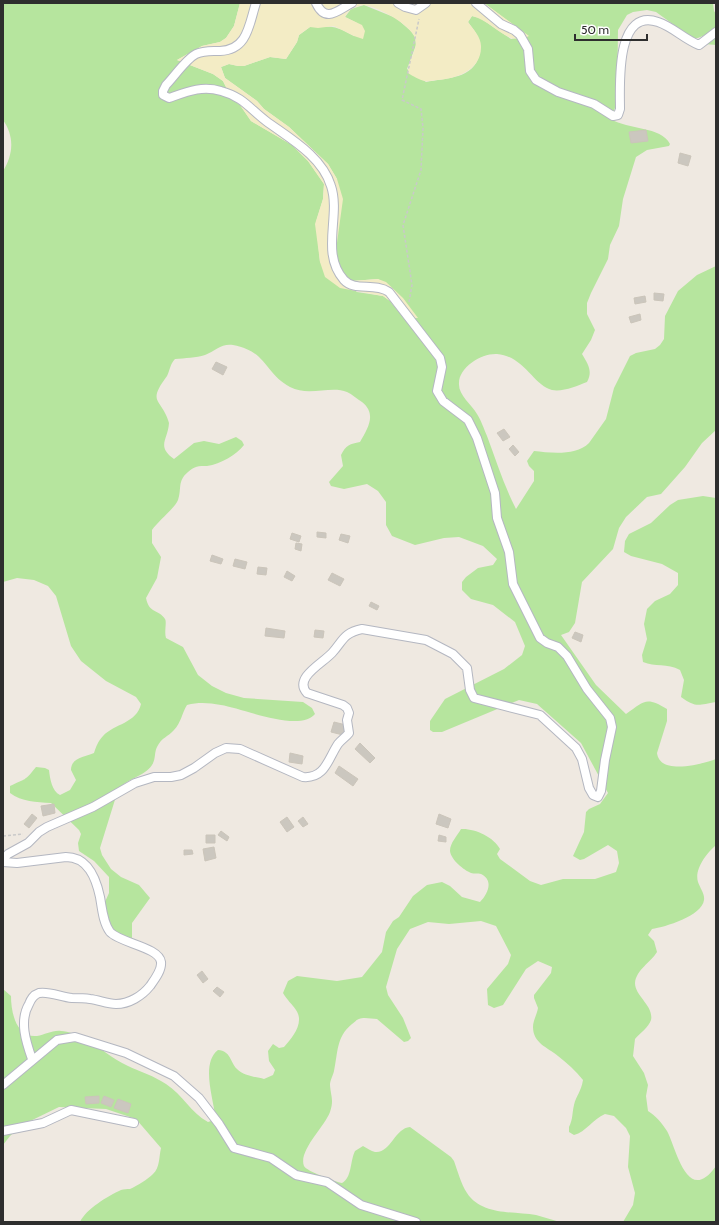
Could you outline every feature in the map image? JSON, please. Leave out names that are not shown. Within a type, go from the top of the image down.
[{"type":"street","points":[[32,1059],[24,1031],[27,1007],[32,997],[38,993],[44,993],[71,998],[91,999],[111,1004],[126,1003],[137,998],[149,988],[158,973],[161,963],[160,957],[154,952],[119,938],[109,930],[105,922],[95,880],[90,869],[82,861],[72,857],[17,863],[3,860],[8,854],[28,843],[34,836],[47,827],[93,807],[135,784],[154,777],[171,777],[181,775],[215,753],[226,748],[240,749],[303,777],[310,778],[318,774],[326,766],[338,743],[349,733],[347,720],[349,713],[342,705],[307,693],[303,684],[310,673],[332,653],[344,636],[352,631],[362,629],[407,638],[426,640],[453,654],[467,668],[470,690],[474,698],[540,714],[576,748],[582,759],[589,788],[593,795],[598,797],[601,791],[604,760],[612,728],[610,718],[587,689],[568,656],[558,647],[547,643],[540,638],[516,591],[509,552],[497,518],[495,493],[477,438],[468,420],[440,396],[438,383],[441,362],[407,314],[389,292],[377,286],[361,287],[350,284],[344,280],[331,247],[334,201],[332,186],[315,160],[302,146],[265,120],[245,102],[221,90],[206,88],[193,89],[169,98],[163,95],[166,86],[195,54],[205,51],[231,50],[241,43],[256,3]]},
{"type":"street","points":[[316,3],[322,12],[328,15],[334,14],[352,3]]},
{"type":"street","points":[[398,3],[412,10],[423,5]]},
{"type":"street","points":[[476,3],[501,24],[514,30],[520,35],[528,49],[530,71],[536,80],[558,92],[594,104],[612,116],[618,115],[620,109],[622,54],[628,35],[641,21],[649,20],[657,22],[698,44],[716,32]]},
{"type":"street","points":[[3,1085],[23,1070],[32,1059],[57,1040],[75,1037],[126,1052],[174,1076],[199,1098],[219,1124],[234,1148],[272,1158],[296,1175],[327,1182],[362,1205],[416,1222]]},
{"type":"street","points":[[3,1131],[43,1123],[71,1110],[134,1124]]},
{"type":"path","points":[[407,314],[412,285],[403,226],[421,170],[423,128],[421,109],[402,100],[423,5]]},
{"type":"path","points":[[3,836],[28,834],[34,836]]},
{"type":"green space","points":[[3,3],[240,3],[234,26],[226,38],[220,42],[202,46],[177,60],[213,74],[223,81],[232,99],[240,105],[251,121],[292,145],[308,161],[324,184],[323,199],[316,222],[320,262],[357,292],[383,296],[390,301],[403,317],[417,318],[378,279],[352,281],[346,276],[339,266],[336,250],[337,179],[328,164],[289,127],[225,78],[221,67],[229,64],[244,66],[270,57],[286,59],[297,42],[299,35],[310,27],[337,28],[354,36],[357,23],[345,17],[351,9],[364,5],[396,18],[412,32],[415,37],[416,45],[407,69],[426,82],[458,76],[471,69],[476,63],[480,45],[476,34],[468,22],[472,16],[480,18],[511,39],[528,36],[484,3],[713,3],[716,14],[716,45],[705,44],[705,35],[698,38],[692,38],[656,12],[647,10],[633,12],[627,15],[618,30],[617,102],[611,119],[626,125],[652,131],[666,138],[670,144],[669,146],[647,150],[636,157],[623,199],[619,226],[610,245],[608,259],[587,303],[587,314],[595,330],[591,340],[582,354],[590,371],[587,382],[574,387],[552,390],[540,383],[522,365],[514,360],[506,356],[491,354],[472,362],[467,367],[460,377],[459,387],[481,422],[516,509],[534,481],[534,471],[529,466],[527,461],[534,451],[555,453],[570,452],[584,447],[589,443],[606,419],[614,388],[630,356],[636,353],[655,349],[660,345],[664,339],[665,316],[678,291],[697,275],[716,266],[716,430],[702,443],[685,467],[661,494],[647,497],[626,517],[619,528],[613,549],[582,582],[575,623],[569,632],[561,635],[596,685],[626,714],[641,703],[650,701],[667,709],[667,721],[657,753],[660,760],[673,766],[682,766],[716,759],[716,845],[702,862],[697,877],[704,900],[702,906],[690,916],[674,923],[652,929],[648,935],[654,941],[657,952],[638,974],[635,983],[638,992],[650,1010],[651,1020],[646,1028],[635,1039],[633,1056],[644,1073],[648,1085],[646,1096],[648,1111],[654,1115],[667,1131],[684,1170],[690,1177],[697,1180],[706,1177],[716,1166],[716,1222],[623,1222],[633,1205],[635,1193],[628,1167],[630,1136],[626,1128],[614,1116],[605,1114],[574,1135],[569,1132],[574,1105],[583,1080],[565,1061],[541,1044],[535,1037],[533,1025],[538,1008],[534,995],[551,973],[552,967],[538,961],[526,969],[503,1005],[494,1008],[488,1005],[487,989],[508,964],[511,955],[496,926],[481,921],[449,924],[428,922],[410,929],[397,949],[386,987],[388,995],[403,1018],[411,1038],[404,1042],[377,1019],[358,1019],[347,1029],[338,1046],[334,1071],[330,1081],[332,1101],[330,1112],[308,1146],[303,1160],[304,1166],[315,1173],[342,1183],[348,1177],[355,1151],[363,1146],[374,1152],[380,1152],[389,1145],[400,1132],[405,1128],[410,1127],[451,1157],[467,1193],[481,1206],[499,1211],[536,1215],[560,1222],[80,1222],[87,1212],[98,1203],[121,1190],[130,1189],[139,1184],[151,1176],[157,1169],[161,1148],[136,1119],[106,1109],[59,1107],[22,1125],[3,1145],[3,989],[11,996],[12,1009],[16,1023],[24,1033],[30,1036],[37,1036],[55,1031],[64,1031],[84,1038],[122,1063],[152,1076],[172,1088],[197,1114],[208,1122],[214,1120],[215,1115],[209,1081],[210,1063],[218,1050],[225,1052],[237,1069],[243,1073],[264,1079],[273,1075],[275,1070],[269,1061],[268,1051],[273,1044],[279,1048],[284,1047],[294,1035],[299,1020],[296,1010],[283,993],[288,981],[297,976],[337,981],[362,977],[382,952],[386,932],[393,921],[399,917],[413,896],[427,885],[442,882],[450,886],[462,897],[480,902],[483,899],[489,883],[485,877],[481,874],[471,873],[465,870],[455,861],[450,851],[451,845],[461,829],[472,830],[488,837],[500,849],[497,854],[500,859],[530,881],[541,885],[563,879],[595,879],[616,872],[619,863],[617,851],[608,845],[584,859],[580,860],[573,856],[584,832],[586,812],[600,804],[608,793],[581,743],[537,704],[519,700],[442,732],[433,732],[430,730],[430,721],[445,699],[504,669],[522,655],[525,646],[515,622],[493,605],[471,599],[462,590],[462,582],[466,577],[478,568],[493,565],[497,559],[483,546],[459,537],[444,538],[415,545],[392,536],[386,525],[386,502],[378,491],[367,484],[344,489],[331,486],[329,482],[343,466],[341,455],[345,449],[351,444],[360,442],[366,432],[370,421],[367,407],[351,394],[341,390],[305,391],[290,387],[275,376],[253,352],[233,345],[222,346],[202,356],[175,359],[157,392],[158,401],[169,423],[164,442],[165,450],[174,459],[194,443],[204,441],[219,444],[236,437],[242,441],[244,445],[237,452],[218,463],[195,467],[182,479],[178,500],[152,530],[152,543],[161,557],[157,578],[146,598],[147,603],[149,607],[165,619],[166,638],[183,647],[198,675],[212,686],[226,693],[244,698],[303,702],[312,708],[315,714],[307,719],[297,721],[270,718],[221,705],[196,703],[187,705],[176,727],[163,739],[156,749],[154,760],[149,769],[126,783],[118,790],[100,848],[102,855],[111,869],[121,877],[139,885],[150,898],[132,923],[132,939],[118,936],[99,915],[109,893],[109,877],[94,861],[79,851],[78,843],[81,834],[79,830],[51,803],[24,800],[10,793],[10,786],[24,779],[36,767],[49,770],[53,788],[57,793],[60,795],[70,790],[76,780],[71,770],[73,762],[94,753],[98,742],[103,736],[135,715],[141,704],[136,697],[106,681],[81,661],[71,646],[56,596],[48,586],[34,580],[17,578],[3,582],[3,171],[11,152],[11,139],[7,126],[3,120]]},
{"type":"green space","points":[[703,496],[716,498],[716,702],[697,705],[690,703],[681,697],[684,680],[680,670],[670,666],[643,662],[642,655],[647,639],[644,624],[647,609],[655,601],[670,594],[678,585],[678,573],[662,564],[631,556],[624,552],[625,541],[629,534],[651,523],[670,505],[678,500]]},
{"type":"sand","points":[[240,3],[484,3],[529,36],[521,39],[507,36],[480,19],[472,16],[468,22],[480,39],[481,43],[480,54],[473,67],[452,78],[426,81],[418,79],[408,73],[409,64],[416,42],[412,33],[401,22],[385,12],[370,6],[361,5],[350,10],[345,17],[362,25],[365,31],[363,39],[334,26],[318,28],[310,27],[299,35],[297,42],[286,59],[270,57],[244,66],[229,64],[221,67],[225,78],[289,127],[328,164],[337,179],[343,199],[336,250],[339,266],[346,276],[352,281],[378,279],[386,282],[403,298],[418,318],[403,317],[390,301],[383,296],[340,288],[325,277],[320,262],[315,224],[323,199],[324,184],[308,161],[292,145],[251,121],[240,105],[232,99],[223,81],[213,74],[177,60],[202,46],[220,42],[226,38],[234,26]]},
{"type":"building","points":[[646,130],[648,141],[631,143],[629,132]]},
{"type":"building","points":[[680,153],[691,156],[688,166],[678,163]]},
{"type":"building","points":[[654,293],[664,294],[663,301],[654,300]]},
{"type":"building","points":[[645,296],[646,302],[635,304],[634,298]]},
{"type":"building","points":[[640,314],[641,320],[631,323],[629,317]]},
{"type":"building","points":[[216,362],[227,367],[223,375],[212,369]]},
{"type":"building","points":[[504,429],[510,437],[503,441],[497,433]]},
{"type":"building","points":[[513,445],[519,452],[515,456],[509,449]]},
{"type":"building","points":[[317,532],[326,533],[326,538],[317,537]]},
{"type":"building","points":[[292,533],[301,536],[299,542],[290,539]]},
{"type":"building","points":[[341,534],[350,536],[348,543],[339,540]]},
{"type":"building","points":[[296,543],[302,544],[301,551],[295,549]]},
{"type":"building","points":[[212,555],[223,559],[221,564],[210,561]]},
{"type":"building","points":[[235,559],[247,562],[245,569],[233,566]]},
{"type":"building","points":[[258,567],[267,568],[266,575],[257,574]]},
{"type":"building","points":[[287,571],[295,576],[292,581],[284,577]]},
{"type":"building","points":[[332,573],[344,579],[340,586],[328,580]]},
{"type":"building","points":[[371,602],[379,606],[377,610],[369,606]]},
{"type":"building","points":[[266,628],[285,631],[284,638],[265,636]]},
{"type":"building","points":[[315,630],[324,631],[323,638],[314,637]]},
{"type":"building","points":[[575,632],[583,635],[581,642],[572,638]]},
{"type":"building","points":[[334,722],[346,725],[343,735],[331,732]]},
{"type":"building","points":[[360,743],[375,758],[370,763],[355,749]]},
{"type":"building","points":[[290,753],[303,756],[302,764],[289,762]]},
{"type":"building","points":[[339,766],[358,779],[353,786],[335,773]]},
{"type":"building","points":[[54,804],[55,813],[43,816],[41,806]]},
{"type":"building","points":[[32,814],[37,818],[29,828],[24,824]]},
{"type":"building","points":[[439,814],[451,819],[448,828],[436,824]]},
{"type":"building","points":[[287,817],[294,827],[287,832],[280,822]]},
{"type":"building","points":[[303,817],[308,824],[303,827],[298,821]]},
{"type":"building","points":[[221,831],[229,837],[227,841],[218,835]]},
{"type":"building","points":[[206,835],[215,835],[215,843],[206,843]]},
{"type":"building","points":[[439,835],[446,837],[446,842],[438,841]]},
{"type":"building","points":[[214,847],[216,858],[205,861],[203,849]]},
{"type":"building","points":[[184,850],[192,850],[193,854],[184,855]]},
{"type":"building","points":[[202,971],[208,979],[203,983],[197,975]]},
{"type":"building","points":[[217,987],[224,992],[220,997],[213,991]]},
{"type":"building","points":[[99,1096],[99,1103],[86,1104],[85,1097]]},
{"type":"building","points":[[104,1096],[114,1100],[111,1107],[101,1103]]},
{"type":"building","points":[[118,1099],[131,1104],[128,1113],[114,1108]]}]
